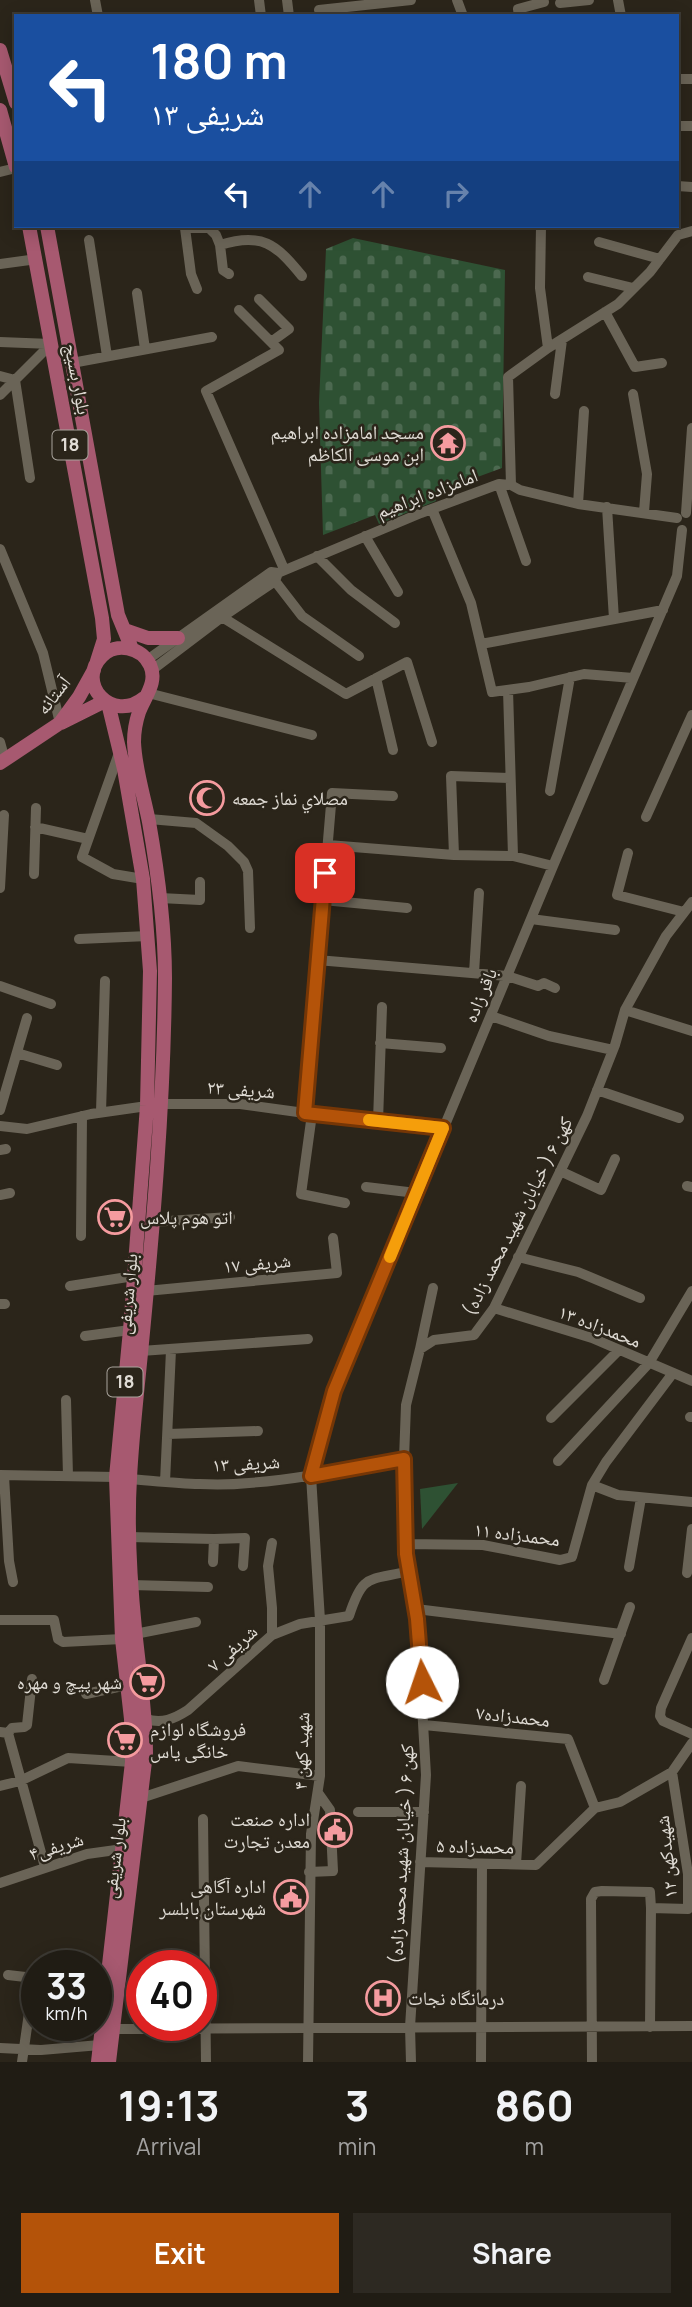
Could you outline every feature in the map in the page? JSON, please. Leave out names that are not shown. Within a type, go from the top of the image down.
[{"type":"main road","points":[[0,50],[14,96]]},
{"type":"main road","points":[[0,110],[14,161]]},
{"type":"main road","name":"بلوار بسیج","points":[[30,228],[102,618],[104,639],[96,666]]},
{"type":"main road","name":"بلوار بسیج","points":[[47,228],[118,615],[132,649]]},
{"type":"main road","points":[[125,630],[148,638],[178,638]]},
{"type":"main road","points":[[96,666],[108,652],[124,648],[132,649],[149,665]]},
{"type":"main road","name":"18","points":[[146,695],[153,678],[149,665]]},
{"type":"main road","name":"18","points":[[96,666],[93,681],[97,692],[107,702]]},
{"type":"main road","name":"آستانه","points":[[2,761],[60,723],[79,697],[96,666]]},
{"type":"main road","points":[[60,723],[107,702],[116,706],[131,706],[146,695]]},
{"type":"main road","name":"بلوار شریفی","points":[[109,2062],[146,1753],[146,1719],[129,1637],[126,1603],[123,1478],[134,1276],[154,1105],[165,974],[160,898],[135,739],[138,714],[146,695]]},
{"type":"main road","name":"بلوار شریفی","points":[[107,702],[119,746],[142,879],[148,936],[154,1105],[152,1222],[141,1351],[123,1478],[131,1585],[126,1603]]},
{"type":"main road","points":[[119,746],[121,733],[126,730],[131,732],[135,739]]},
{"type":"main road","name":"بلوار شریفی","points":[[98,2062],[132,1762],[127,1685],[129,1637]]},
{"type":"street","points":[[318,9],[411,0]]},
{"type":"street","points":[[560,3],[589,0]]},
{"type":"street","points":[[519,14],[518,9],[544,2]]},
{"type":"street","points":[[184,228],[191,274],[197,289]]},
{"type":"street","points":[[209,228],[220,245],[223,270],[229,274]]},
{"type":"street","points":[[541,228],[540,288],[548,348]]},
{"type":"street","points":[[526,561],[505,484],[508,377],[618,303],[660,259],[678,235],[692,232]]},
{"type":"street","points":[[89,240],[107,356]]},
{"type":"street","points":[[220,245],[237,240],[257,240],[282,251],[302,276]]},
{"type":"street","points":[[599,242],[660,259]]},
{"type":"street","points":[[0,264],[37,258]]},
{"type":"street","points":[[588,277],[634,288]]},
{"type":"street","points":[[137,293],[145,349]]},
{"type":"street","points":[[259,299],[289,329],[271,342]]},
{"type":"street","points":[[239,310],[279,350],[206,391],[279,574],[302,616],[359,656]]},
{"type":"street","points":[[605,312],[635,367],[662,363]]},
{"type":"street","points":[[72,363],[212,337]]},
{"type":"street","points":[[555,394],[562,340]]},
{"type":"street","points":[[0,342],[51,344]]},
{"type":"street","points":[[0,395],[51,344]]},
{"type":"street","points":[[0,376],[15,380]]},
{"type":"street","points":[[15,380],[30,478]]},
{"type":"street","points":[[633,394],[647,474],[644,512]]},
{"type":"street","points":[[578,504],[584,411]]},
{"type":"street","points":[[687,529],[678,526],[685,515],[690,480],[692,428]]},
{"type":"street","points":[[505,484],[578,504],[685,515]]},
{"type":"street","name":"امامزاده ابراهیم","points":[[149,665],[222,617],[279,574],[432,509],[505,484]]},
{"type":"street","points":[[607,507],[614,619]]},
{"type":"street","points":[[432,509],[471,603],[492,692],[584,674],[634,678]]},
{"type":"street","name":"باقر زاده","points":[[311,1476],[334,1391],[677,576],[687,529]]},
{"type":"street","points":[[366,536],[398,592]]},
{"type":"street","points":[[0,549],[43,653],[60,723]]},
{"type":"street","points":[[317,556],[351,590],[394,623]]},
{"type":"street","name":"امامزاده ابراهیم","points":[[149,665],[178,638],[271,572],[279,574]]},
{"type":"street","points":[[481,644],[663,610]]},
{"type":"street","points":[[222,617],[346,694],[407,662],[432,742]]},
{"type":"street","points":[[550,791],[570,677]]},
{"type":"street","points":[[376,678],[393,750]]},
{"type":"street","points":[[508,690],[513,856]]},
{"type":"street","points":[[146,695],[312,735]]},
{"type":"street","points":[[646,817],[692,715]]},
{"type":"street","points":[[0,742],[2,761]]},
{"type":"street","points":[[119,746],[82,857],[113,874],[142,879]]},
{"type":"street","points":[[454,855],[451,776],[509,778]]},
{"type":"street","points":[[345,1203],[301,1194],[332,793],[393,796]]},
{"type":"street","points":[[34,874],[36,808]]},
{"type":"street","points":[[0,888],[4,816]]},
{"type":"street","points":[[149,819],[196,822],[244,862],[248,871],[250,928]]},
{"type":"street","points":[[35,827],[88,839]]},
{"type":"street","points":[[328,845],[454,855],[513,856],[553,866]]},
{"type":"street","points":[[628,853],[617,895],[684,912]]},
{"type":"street","points":[[160,898],[200,900],[200,882]]},
{"type":"street","points":[[474,973],[479,893]]},
{"type":"street","points":[[323,900],[407,908]]},
{"type":"street","name":"کهن ۶ ( خیابان شهید محمد زاده)","points":[[411,2062],[410,2028],[426,1775],[416,1609],[406,1544],[406,1405],[420,1349],[434,1339],[474,1335],[494,1308],[587,1116],[613,1050],[625,1010],[666,936],[692,902]]},
{"type":"street","points":[[531,919],[615,930]]},
{"type":"street","points":[[79,939],[148,936]]},
{"type":"street","points":[[317,960],[507,976],[538,986],[544,983],[555,988]]},
{"type":"street","points":[[101,1112],[105,981]]},
{"type":"street","points":[[0,986],[51,1004]]},
{"type":"street","points":[[378,1121],[382,1007]]},
{"type":"street","points":[[625,1010],[692,1031]]},
{"type":"street","points":[[491,1016],[549,1036],[613,1050]]},
{"type":"street","points":[[0,1110],[27,1018]]},
{"type":"street","points":[[380,1043],[441,1048]]},
{"type":"street","points":[[17,1053],[57,1065]]},
{"type":"street","points":[[597,1090],[679,1118]]},
{"type":"street","name":"شریفی ۲۳","points":[[0,1126],[27,1129],[101,1112],[154,1105],[240,1104],[443,1128]]},
{"type":"street","points":[[81,1236],[82,1116]]},
{"type":"street","points":[[560,1171],[601,1190],[615,1159]]},
{"type":"street","points":[[366,1187],[416,1193]]},
{"type":"street","points":[[152,1222],[230,1217]]},
{"type":"street","name":"شریفی ۱۷","points":[[146,1291],[337,1273],[333,1238]]},
{"type":"street","points":[[518,1257],[578,1272],[640,1298]]},
{"type":"street","points":[[70,1286],[134,1276]]},
{"type":"street","points":[[420,1349],[433,1289]]},
{"type":"street","points":[[558,1461],[649,1363],[692,1291]]},
{"type":"street","name":"محمدزاده ۱۳","points":[[494,1308],[592,1338],[692,1381]]},
{"type":"street","points":[[85,1336],[130,1330]]},
{"type":"street","points":[[141,1351],[308,1339]]},
{"type":"street","points":[[166,1482],[171,1350]]},
{"type":"street","points":[[551,1418],[619,1350]]},
{"type":"street","points":[[673,1373],[606,1462],[592,1485],[618,1495],[692,1502]]},
{"type":"street","points":[[66,1401],[68,1476]]},
{"type":"street","points":[[168,1434],[258,1431]]},
{"type":"street","name":"شریفی ۱۳","points":[[2,1476],[68,1476],[247,1484],[311,1476],[404,1459]]},
{"type":"street","points":[[2,1476],[8,1574]]},
{"type":"street","name":"شهید کهن ۴","points":[[308,2062],[309,1872],[311,1833],[320,1776],[320,1620],[311,1476]]},
{"type":"street","name":"محمدزاده ۱۱","points":[[406,1544],[483,1545],[559,1560],[572,1557],[592,1485]]},
{"type":"street","points":[[629,1567],[641,1498]]},
{"type":"street","points":[[687,1573],[692,1529]]},
{"type":"street","points":[[129,1537],[245,1538],[243,1566]]},
{"type":"street","points":[[213,1562],[214,1539]]},
{"type":"street","points":[[272,1543],[268,1566],[272,1635]]},
{"type":"street","name":"شریفی ۷","points":[[146,1719],[163,1721],[175,1718],[188,1710],[272,1635],[300,1623],[349,1616],[358,1590],[365,1581],[409,1571]]},
{"type":"street","points":[[131,1585],[208,1587]]},
{"type":"street","points":[[604,1681],[630,1607]]},
{"type":"street","points":[[416,1609],[621,1634]]},
{"type":"street","points":[[0,1620],[54,1620],[58,1639],[63,1642],[129,1637],[196,1622]]},
{"type":"street","points":[[692,1638],[660,1716],[663,1721],[692,1734]]},
{"type":"street","points":[[32,1679],[27,1725],[4,1732],[45,1867]]},
{"type":"street","points":[[86,1694],[127,1685]]},
{"type":"street","name":"محمدزاده۷","points":[[424,1725],[568,1739],[595,1808]]},
{"type":"street","name":"محمدزاده ۵","points":[[420,1862],[536,1865],[595,1808],[620,1802],[672,1772],[692,1743]]},
{"type":"street","points":[[0,1786],[20,1781],[68,1758],[132,1762]]},
{"type":"street","points":[[141,1798],[238,1766],[320,1776]]},
{"type":"street","name":"شهیدکهن ۱۲","points":[[650,2027],[651,1908],[688,1909],[688,1874],[672,1772]]},
{"type":"street","points":[[516,1864],[521,1786]]},
{"type":"street","points":[[309,1872],[333,1871],[330,1810],[318,1793]]},
{"type":"street","points":[[358,1812],[424,1812]]},
{"type":"street","points":[[204,1819],[205,1950]]},
{"type":"street","name":"شریفی۴","points":[[0,1882],[88,1854],[123,1849]]},
{"type":"street","points":[[481,2062],[482,1865]]},
{"type":"street","points":[[592,2062],[591,1899],[595,1892],[602,1891],[650,1892],[651,1908]]},
{"type":"street","points":[[8,1975],[34,1978],[22,2062]]},
{"type":"street","points":[[217,2028],[692,2026]]},
{"type":"street","points":[[113,2029],[126,2029]]},
{"type":"street","points":[[206,2041],[206,2062]]},
{"type":"street","points":[[0,2048],[100,2046]]},
{"type":"green space","points":[[353,238],[505,270],[502,468],[434,493],[436,501],[379,524],[375,515],[323,535],[319,403],[326,249]]},
{"type":"green space","points":[[458,1483],[422,1529],[420,1489]]},
{"type":"slow traffic","points":[[369,1120],[443,1128],[390,1257]]},
{"type":"place","name":"مسجد امامزاده ابراهیم ابن موسی الکاظم","points":[[448,443]]},
{"type":"place","name":"مصلاي نماز جمعه","points":[[207,798]]},
{"type":"place","name":"اتو هوم پلاس","points":[[115,1217]]},
{"type":"place","name":"شهر پیچ و مهره","points":[[147,1682]]},
{"type":"place","name":"فروشگاه لوازم خانگی یاس","points":[[125,1740]]},
{"type":"place","name":"اداره صنعت معدن تجارت","points":[[335,1830]]},
{"type":"place","name":"اداره آگاهی شهرستان بابلسر","points":[[291,1897]]},
{"type":"place","name":"درمانگاه نجات","points":[[383,1998]]},
{"type":"route","points":[[325,873],[305,1113],[443,1128],[334,1391],[311,1476],[404,1459],[406,1554],[417,1619],[422,1682]]}]
